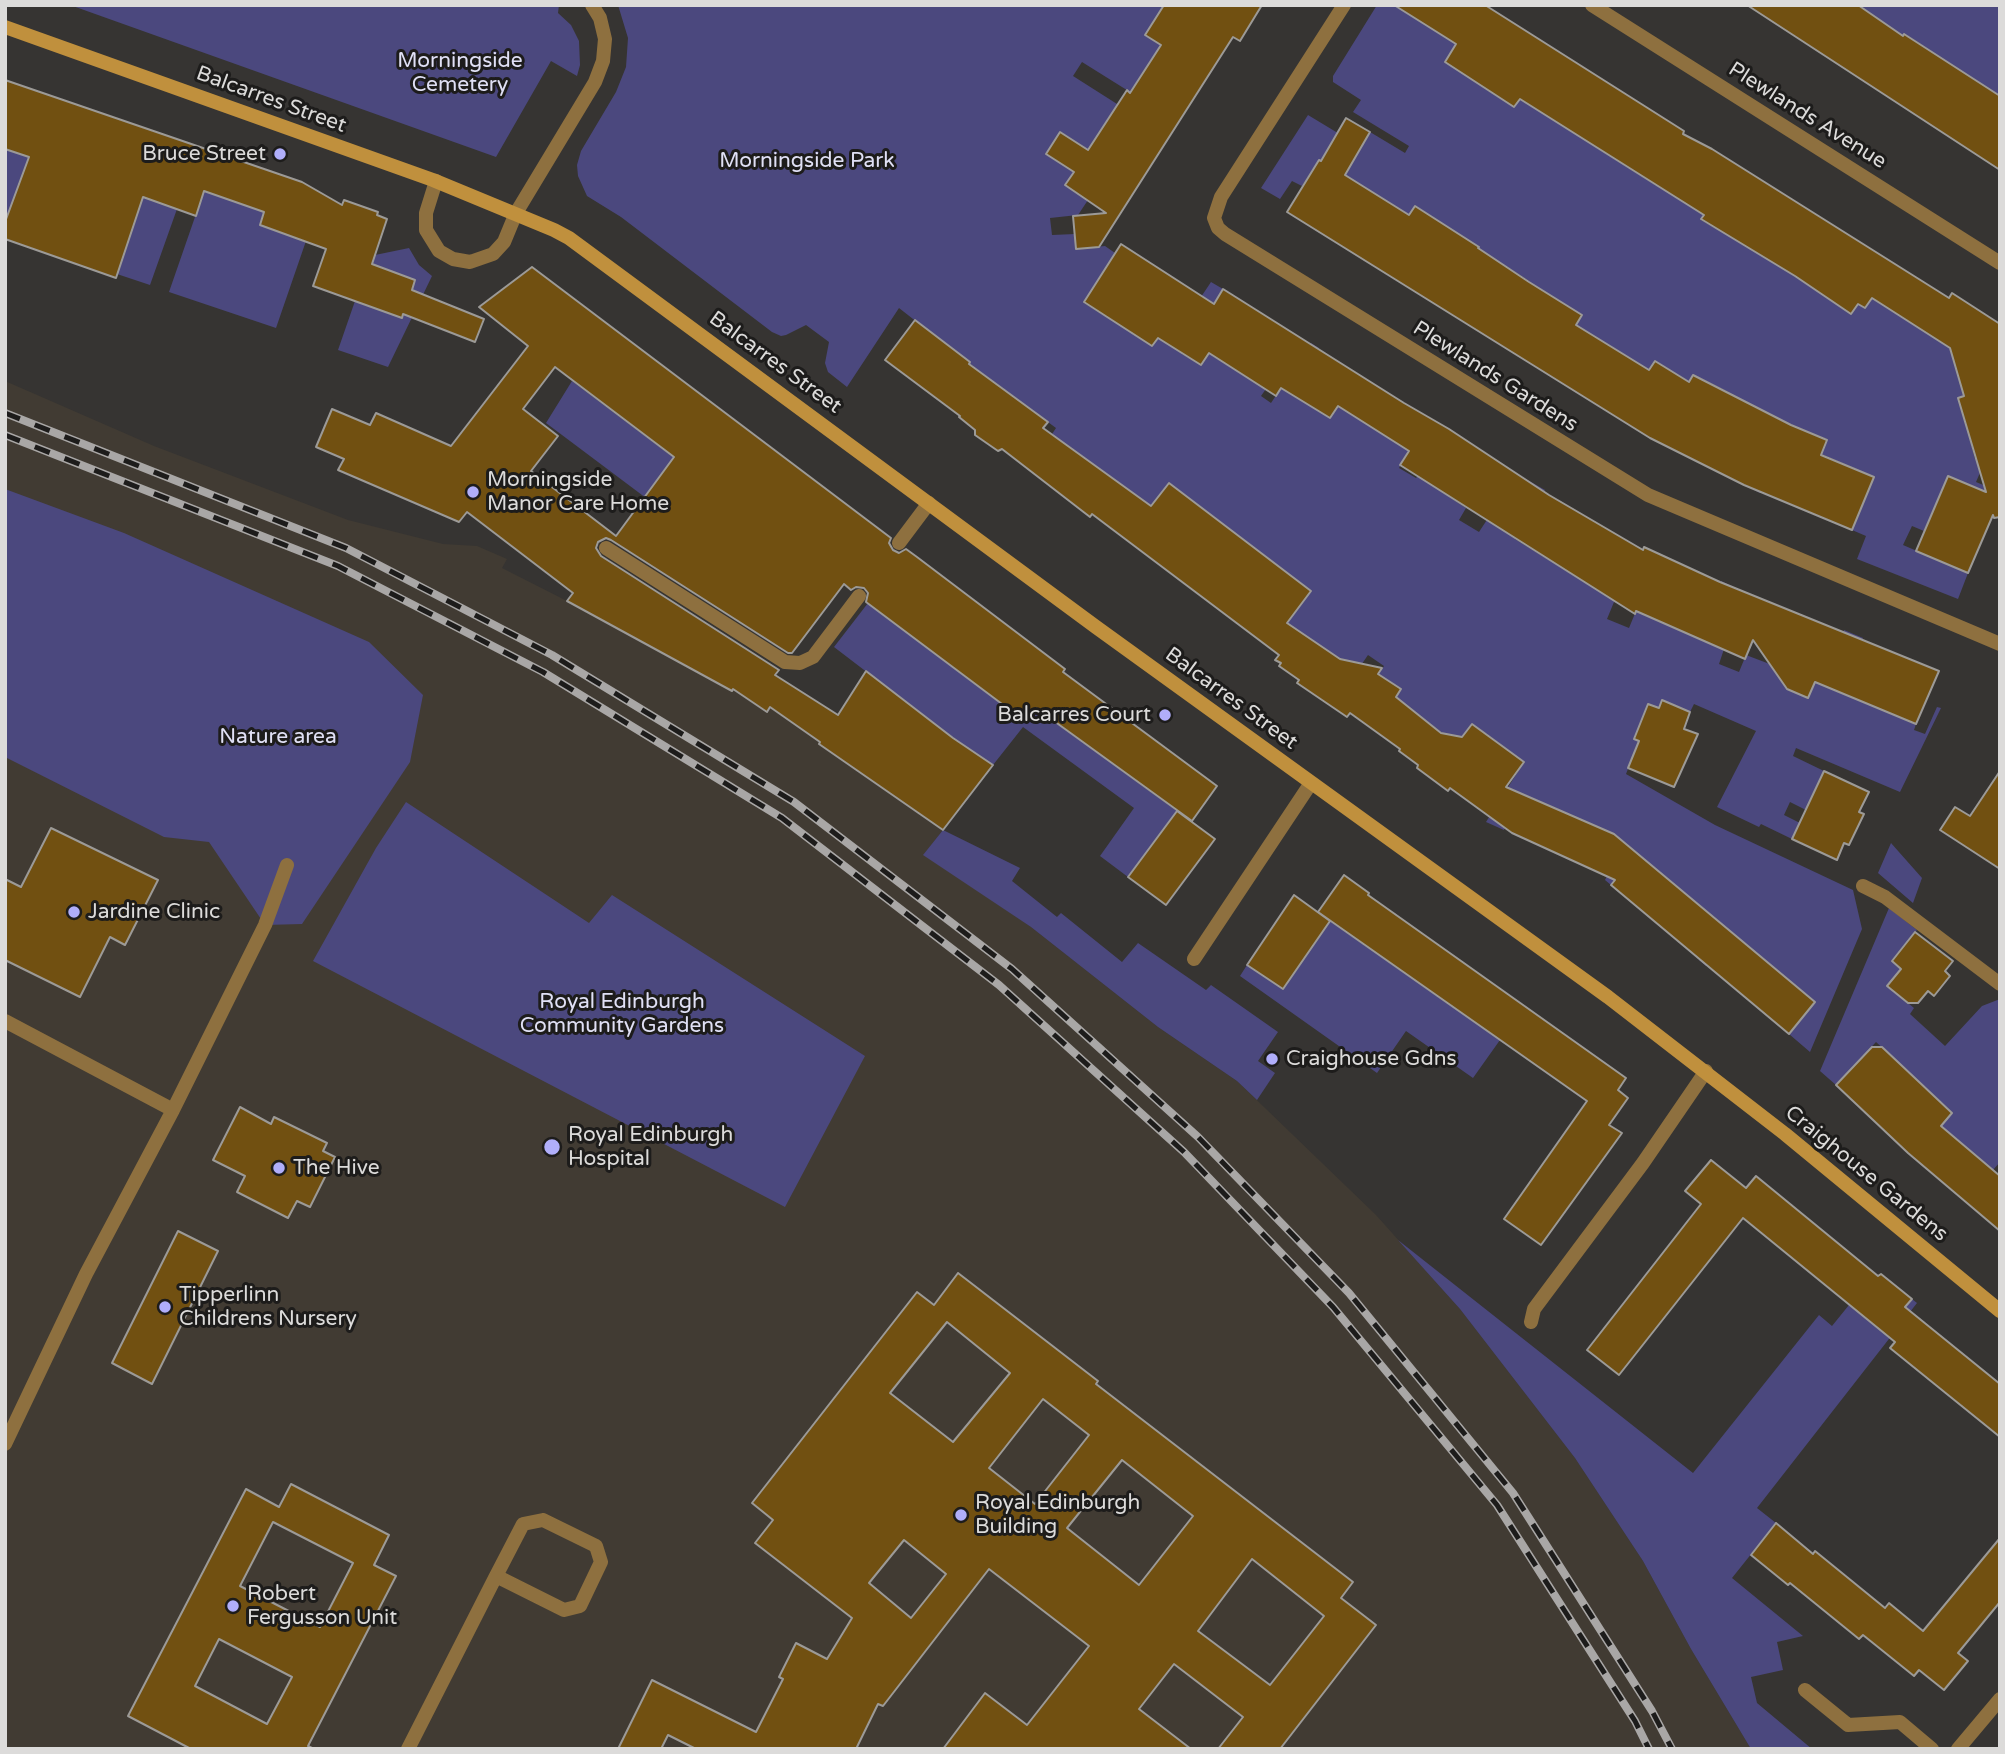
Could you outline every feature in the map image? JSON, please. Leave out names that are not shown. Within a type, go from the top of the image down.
[{"type":"street","points":[[436,181],[426,213],[426,230],[439,251],[461,262],[478,261],[493,254],[504,242],[516,213],[595,82],[603,61],[605,39],[600,18],[592,5]]},
{"type":"street","name":"Plewlands Gardens","points":[[1344,5],[1221,197],[1214,218],[1225,234],[1647,495],[2000,644]]},
{"type":"street","name":"Plewlands Avenue","points":[[1592,5],[2000,263]]},
{"type":"street","name":"Balcarres Street","points":[[5,27],[436,181],[555,230],[584,248],[1311,783],[1442,876]]},
{"type":"street","points":[[898,543],[929,503]]},
{"type":"street","points":[[606,548],[785,662],[800,663],[813,657],[859,596]]},
{"type":"street","points":[[1194,959],[1311,783]]},
{"type":"street","points":[[5,1444],[101,1245],[173,1110],[265,925],[287,865]]},
{"type":"street","name":"Craighouse Gardens","points":[[1442,876],[1706,1071],[2000,1311]]},
{"type":"street","points":[[1863,886],[1885,897],[2000,984]]},
{"type":"street","points":[[5,1021],[173,1110]]},
{"type":"street","points":[[1531,1322],[1534,1309],[1643,1163],[1706,1071]]},
{"type":"street","points":[[408,1749],[523,1524],[543,1520],[597,1546],[601,1562],[580,1606],[564,1610],[496,1577]]},
{"type":"street","points":[[1805,1690],[1847,1725],[1900,1722],[1932,1749]]},
{"type":"street","points":[[1958,1749],[2000,1699]]},
{"type":"shaded area","name":"Royal Edinburgh Hospital","points":[[5,381],[154,446],[348,520],[443,544],[477,546],[507,559],[502,568],[731,691],[733,689],[766,712],[770,707],[943,830],[924,854],[1031,927],[1158,1027],[1237,1081],[1376,1215],[1460,1309],[1575,1458],[1643,1561],[1691,1649],[1751,1749],[5,1749]]},
{"type":"green space","name":"Morningside Cemetery","points":[[70,5],[559,5],[558,13],[571,25],[579,41],[580,65],[577,76],[551,61],[496,157]]},
{"type":"green space","name":"Morningside Park","points":[[618,5],[1168,5],[1161,45],[1130,92],[1082,62],[1073,76],[1169,137],[1111,114],[1088,150],[1061,132],[1047,153],[1074,172],[1065,185],[1088,200],[1078,215],[1050,218],[1052,235],[1075,234],[1077,249],[1105,246],[1115,253],[1084,303],[1103,315],[1110,304],[1139,323],[1133,334],[1152,346],[1162,331],[1191,312],[1211,282],[1223,289],[1182,354],[1201,365],[1208,353],[1262,387],[1271,373],[1275,376],[1261,396],[1271,403],[1311,343],[1319,348],[1299,380],[1314,408],[1330,418],[1358,374],[1383,390],[1364,422],[1430,420],[1399,468],[1416,478],[1418,476],[1466,508],[1459,520],[1479,532],[1517,474],[1545,490],[1515,539],[1620,604],[1614,602],[1607,619],[1629,628],[1636,611],[1696,637],[1721,581],[1736,588],[1726,611],[1725,646],[1719,664],[1739,672],[1746,655],[1788,671],[1783,683],[1787,689],[1803,696],[1815,682],[1822,684],[1844,630],[1863,638],[1840,692],[1916,724],[1914,730],[1925,734],[1937,707],[1941,708],[1900,792],[1796,748],[1793,756],[1824,771],[1806,810],[1790,802],[1784,815],[1800,823],[1792,839],[1717,807],[1756,731],[1694,704],[1690,712],[1662,700],[1659,708],[1648,704],[1634,738],[1639,741],[1626,774],[1715,825],[1853,890],[1862,929],[1810,1052],[1789,1034],[1815,1002],[1732,934],[1706,966],[1699,960],[1719,921],[1637,854],[1611,885],[1605,880],[1607,876],[1601,873],[1617,836],[1521,793],[1504,830],[1486,822],[1524,762],[1492,738],[1472,724],[1457,744],[1373,681],[1384,666],[1368,655],[1357,671],[1279,655],[1268,647],[1310,591],[1129,536],[1031,466],[1056,428],[899,308],[847,387],[828,372],[825,363],[829,342],[806,325],[786,335],[772,332],[621,217],[587,196],[578,176],[577,165],[581,151],[616,92],[626,67],[628,38]]},
{"type":"green space","points":[[1377,5],[1418,5],[1412,16],[1456,44],[1445,62],[1495,69],[1484,88],[1514,107],[1526,88],[1536,109],[1569,130],[1573,126],[1597,148],[1662,189],[1707,209],[1701,220],[1715,228],[1728,207],[1784,269],[1818,216],[1827,221],[1795,276],[1850,313],[1858,304],[1865,308],[1872,298],[1950,348],[1977,392],[1958,398],[1991,438],[1971,444],[1975,459],[2000,452],[1982,468],[1976,482],[2000,492],[2000,498],[1948,476],[1924,531],[1912,526],[1903,545],[1968,573],[1958,599],[1857,559],[1866,536],[1852,530],[1874,477],[1821,454],[1827,439],[1809,433],[1760,493],[1745,485],[1721,409],[1728,392],[1694,375],[1690,382],[1655,361],[1649,370],[1574,328],[1582,315],[1523,291],[1529,281],[1506,266],[1474,256],[1479,247],[1463,237],[1457,246],[1427,227],[1433,217],[1415,206],[1409,215],[1319,160],[1302,186],[1292,181],[1280,199],[1261,188],[1308,115],[1361,147],[1370,132],[1405,153],[1409,146],[1353,112],[1361,100],[1333,82],[1333,76]]},
{"type":"green space","points":[[1846,5],[2000,5],[2000,107],[1922,67],[1931,51],[1905,34],[1871,84]]},
{"type":"green space","points":[[5,149],[177,209],[150,285],[117,274],[127,243],[5,222]]},
{"type":"green space","points":[[204,191],[264,212],[260,225],[306,241],[276,328],[169,292]]},
{"type":"green space","points":[[409,248],[419,265],[432,276],[388,367],[338,350],[355,301],[402,317],[415,280],[372,264],[375,255]]},
{"type":"green space","points":[[572,381],[843,585],[814,624],[546,423]]},
{"type":"green space","name":"Nature area","points":[[5,489],[124,533],[369,642],[423,695],[410,762],[302,924],[265,925],[209,842],[164,837],[5,757]]},
{"type":"green space","points":[[868,603],[1025,722],[1036,708],[1177,811],[1128,877],[1100,856],[1134,808],[1023,727],[993,765],[953,738],[834,647]]},
{"type":"green space","name":"Royal Edinburgh Community Gardens","points":[[406,802],[589,923],[612,895],[865,1056],[785,1207],[313,961],[376,848]]},
{"type":"green space","points":[[943,830],[1020,868],[1012,881],[1057,917],[1061,913],[1122,962],[1138,943],[1206,990],[1211,985],[1278,1032],[1258,1061],[1275,1073],[1257,1100],[1237,1081],[1158,1027],[1031,927],[923,855]]},
{"type":"green space","points":[[1891,843],[1922,878],[1913,903],[1878,873]]},
{"type":"green space","points":[[1889,908],[1917,930],[1892,960],[1901,969],[1887,986],[1914,1008],[1910,1014],[1945,1046],[1982,1006],[2000,999],[2000,1162],[1993,1170],[1953,1137],[1926,1169],[1912,1157],[1952,1112],[1876,1042],[1836,1085],[1820,1071]]},
{"type":"green space","points":[[1330,921],[1500,1040],[1473,1078],[1406,1031],[1377,1073],[1240,976],[1247,965],[1283,989]]},
{"type":"green space","points":[[1398,1240],[1693,1473],[1819,1315],[1832,1326],[1849,1305],[1884,1333],[1912,1299],[1917,1303],[1757,1508],[1776,1523],[1732,1578],[1803,1636],[1777,1642],[1783,1670],[1751,1677],[1757,1703],[1812,1749],[1751,1749],[1691,1649],[1643,1561],[1575,1458],[1460,1309]]},
{"type":"building","points":[[1164,5],[1262,5],[1240,41],[1233,37],[1099,247],[1076,249],[1073,216],[1106,213],[1065,185],[1074,172],[1046,154],[1060,132],[1088,150],[1127,90],[1130,93],[1161,45],[1145,35]]},
{"type":"building","points":[[1394,5],[1485,5],[1684,131],[1683,134],[1712,149],[1949,298],[1952,293],[2000,324],[2000,517],[1994,518],[1993,515],[1968,573],[1916,551],[1948,476],[1986,492],[1958,398],[1964,396],[1950,348],[1872,298],[1865,308],[1858,304],[1851,314],[1795,276],[1701,219],[1704,215],[1520,99],[1514,107],[1445,62],[1456,44]]},
{"type":"building","points":[[1747,5],[1858,5],[2000,96],[2000,170]]},
{"type":"building","points":[[5,80],[302,182],[342,205],[344,200],[378,212],[377,215],[387,219],[372,264],[415,280],[412,290],[484,319],[475,342],[403,314],[402,318],[313,286],[326,249],[260,225],[264,212],[204,191],[196,216],[143,197],[116,278],[5,239],[5,222],[29,157],[5,149]]},
{"type":"building","points":[[1346,118],[1370,132],[1345,175],[1409,215],[1415,206],[1479,247],[1582,315],[1576,325],[1649,370],[1655,361],[1689,382],[1693,375],[1791,425],[1827,440],[1821,455],[1874,477],[1852,530],[1744,485],[1650,438],[1287,212]]},
{"type":"building","points":[[1121,244],[1214,304],[1223,289],[1449,429],[1549,495],[1643,550],[1644,547],[1720,582],[1939,671],[1916,724],[1815,682],[1808,698],[1787,689],[1753,640],[1745,659],[1636,611],[1635,614],[1400,465],[1409,451],[1338,406],[1330,418],[1281,388],[1276,396],[1209,353],[1201,365],[1158,338],[1152,346],[1084,302]]},
{"type":"building","points":[[532,267],[891,538],[889,543],[893,550],[899,553],[906,549],[917,557],[1065,669],[1063,672],[1217,786],[1192,821],[1036,708],[1026,722],[866,602],[868,593],[864,588],[856,587],[851,590],[844,584],[792,653],[788,653],[611,540],[606,538],[598,542],[596,548],[601,556],[779,670],[775,675],[838,715],[866,671],[993,765],[943,830],[770,707],[767,712],[733,689],[732,691],[567,601],[573,593],[467,512],[459,522],[338,470],[344,459],[316,447],[332,409],[370,425],[376,413],[451,446],[528,346],[479,307]],"holes":[[[555,367],[674,457],[616,536],[531,471],[558,436],[523,409]]]},
{"type":"building","points":[[915,320],[1048,422],[1043,428],[1151,506],[1169,483],[1311,591],[1287,623],[1340,659],[1382,668],[1378,674],[1401,689],[1396,697],[1441,733],[1462,737],[1472,724],[1524,762],[1506,787],[1614,834],[1815,1002],[1789,1034],[1611,885],[1615,880],[1512,833],[1450,788],[1448,791],[1417,768],[1418,765],[1399,751],[1400,749],[1350,713],[1347,717],[1297,683],[1299,680],[1275,660],[1279,655],[1092,514],[1090,517],[1002,449],[998,451],[975,435],[975,430],[960,416],[885,360]]},
{"type":"building","points":[[1662,700],[1690,712],[1684,729],[1698,734],[1674,787],[1628,768],[1639,741],[1634,739],[1648,704],[1659,708]]},
{"type":"building","points":[[1824,771],[1869,792],[1859,812],[1864,814],[1849,845],[1844,843],[1837,860],[1792,839]]},
{"type":"building","points":[[2000,771],[2000,869],[1940,830],[1955,807],[1970,816]]},
{"type":"building","points":[[1177,811],[1215,839],[1166,905],[1128,877]]},
{"type":"building","name":"Jardine Clinic","points":[[51,828],[158,880],[125,945],[110,937],[80,997],[5,960],[5,879],[21,887]]},
{"type":"building","points":[[1344,875],[1369,893],[1368,895],[1626,1078],[1618,1090],[1628,1098],[1609,1125],[1622,1133],[1541,1245],[1504,1219],[1587,1101],[1318,912]]},
{"type":"building","points":[[1294,895],[1330,921],[1283,989],[1247,965]]},
{"type":"building","points":[[1915,932],[1953,961],[1945,971],[1950,976],[1934,996],[1928,991],[1918,1003],[1908,1003],[1887,986],[1901,969],[1892,961]]},
{"type":"building","points":[[1872,1047],[1882,1047],[1952,1113],[1941,1126],[2000,1176],[2000,1231],[1908,1153],[1836,1085]]},
{"type":"building","name":"The Hive","points":[[240,1107],[271,1124],[274,1117],[327,1143],[323,1151],[335,1157],[310,1207],[297,1201],[288,1218],[237,1192],[245,1176],[213,1160]]},
{"type":"building","points":[[1711,1160],[1746,1188],[1756,1176],[1878,1276],[1881,1274],[1912,1299],[1905,1307],[2000,1384],[2000,1437],[1890,1348],[1895,1342],[1743,1218],[1619,1375],[1587,1350],[1701,1204],[1685,1191]]},
{"type":"building","name":"Tipperlinn Childrens Nursery","points":[[178,1231],[218,1251],[152,1384],[112,1363]]},
{"type":"building","name":"Royal Edinburgh Building","points":[[958,1273],[1098,1381],[1096,1384],[1353,1582],[1341,1598],[1376,1625],[1280,1749],[1218,1749],[1243,1717],[1174,1664],[1139,1709],[1191,1749],[943,1749],[985,1693],[1027,1725],[1089,1646],[989,1569],[883,1706],[878,1704],[856,1749],[696,1749],[668,1735],[661,1749],[618,1749],[652,1680],[756,1732],[783,1679],[779,1677],[796,1643],[827,1659],[852,1618],[755,1543],[773,1520],[752,1503],[917,1292],[934,1305]],"holes":[[[947,1322],[1010,1373],[953,1442],[890,1393]],[[1043,1399],[1089,1435],[1035,1504],[989,1468]],[[1122,1460],[1193,1516],[1139,1585],[1067,1528]],[[904,1540],[946,1574],[911,1618],[869,1583]],[[1252,1559],[1324,1616],[1270,1685],[1198,1631]]]},
{"type":"building","name":"Robert Fergusson Unit","points":[[291,1484],[389,1535],[374,1565],[396,1576],[308,1746],[314,1749],[191,1749],[128,1716],[246,1489],[279,1507]],"holes":[[[273,1522],[353,1563],[320,1627],[240,1586]],[[219,1639],[292,1677],[267,1724],[195,1686]]]},
{"type":"building","points":[[1776,1523],[1885,1608],[1889,1603],[1923,1631],[2000,1538],[2000,1602],[1958,1653],[1968,1661],[1944,1690],[1919,1670],[1914,1676],[1863,1635],[1859,1639],[1751,1555]]},
{"type":"railway","points":[[5,413],[346,548],[552,655],[794,802],[1012,969],[1198,1137],[1349,1293],[1513,1493],[1652,1711],[1672,1749]]},
{"type":"railway","points":[[5,435],[338,566],[543,672],[782,818],[999,985],[1184,1152],[1333,1307],[1497,1505],[1635,1721],[1649,1749]]},
{"type":"place","name":"Bruce Street","points":[[280,154]]},
{"type":"place","name":"Morningside Manor Care Home","points":[[473,492]]},
{"type":"place","name":"Balcarres Court","points":[[1165,715]]},
{"type":"place","name":"Jardine Clinic","points":[[74,912]]},
{"type":"place","name":"Craighouse Gdns","points":[[1272,1059]]},
{"type":"place","name":"Royal Edinburgh Hospital","points":[[552,1147]]},
{"type":"place","name":"The Hive","points":[[279,1168]]},
{"type":"place","name":"Tipperlinn Childrens Nursery","points":[[165,1307]]},
{"type":"place","name":"Royal Edinburgh Building","points":[[961,1515]]},
{"type":"place","name":"Robert Fergusson Unit","points":[[233,1606]]}]
